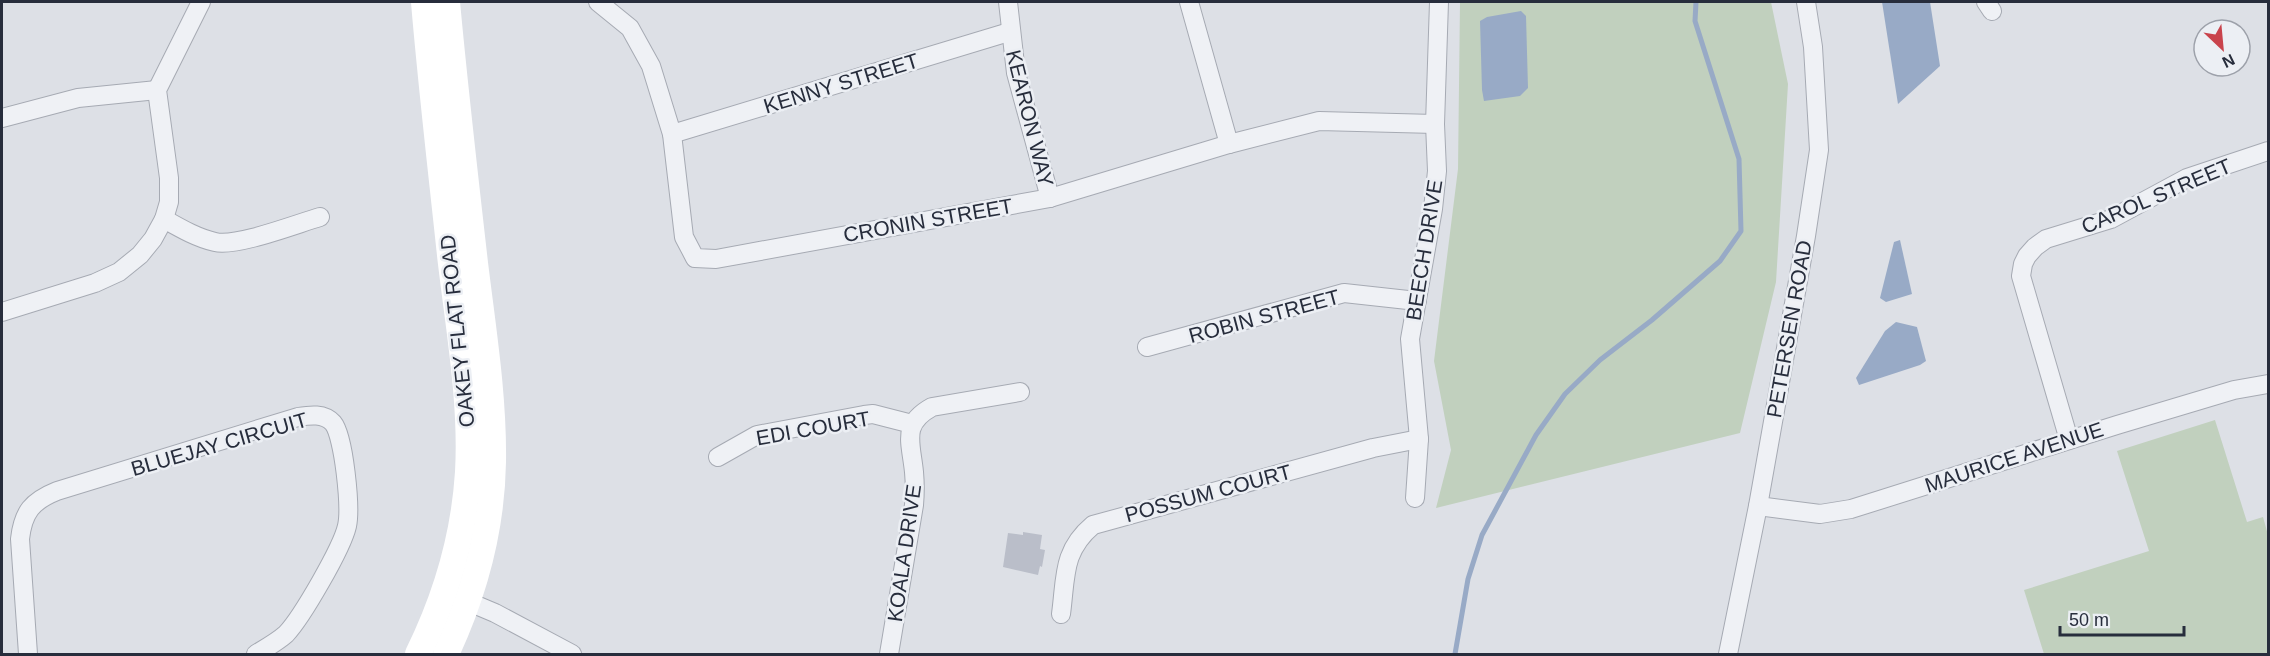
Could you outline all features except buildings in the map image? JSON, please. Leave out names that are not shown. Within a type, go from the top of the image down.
[{"type":"main road","name":"OAKEY FLAT ROAD","points":[[418,654],[444,593],[453,563],[464,511],[468,471],[468,424],[423,2]]},
{"type":"main road","name":"OAKEY FLAT ROAD","points":[[446,654],[468,601],[477,571],[489,515],[493,463],[493,433],[447,2]]},
{"type":"street","points":[[2,312],[95,283],[119,272],[140,255],[153,239],[164,219],[169,202],[169,178],[157,90],[201,2]]},
{"type":"street","name":"CRONIN STREET","points":[[598,2],[630,27],[651,66],[672,134],[684,237],[694,258],[716,259],[1050,198],[1229,144],[1318,121],[1435,124]]},
{"type":"street","name":"KEARON WAY","points":[[1008,2],[1009,32],[1016,73],[1050,198]]},
{"type":"street","points":[[1189,2],[1229,144]]},
{"type":"street","name":"BEECH DRIVE","points":[[1415,498],[1419,439],[1410,339],[1433,209],[1437,171],[1435,124],[1439,2]]},
{"type":"street","name":"PETERSEN ROAD","points":[[1728,654],[1758,506],[1819,150],[1814,47],[1806,2]]},
{"type":"street","name":"KENNY STREET","points":[[672,134],[1009,32]]},
{"type":"street","points":[[2,118],[78,98],[157,90]]},
{"type":"street","name":"CAROL STREET","points":[[2069,441],[2022,276],[2023,264],[2027,256],[2046,239],[2111,219],[2187,178],[2268,152]]},
{"type":"street","points":[[164,219],[201,238],[218,243],[237,241],[320,217]]},
{"type":"street","name":"ROBIN STREET","points":[[1148,347],[1344,293],[1417,301]]},
{"type":"street","name":"MAURICE AVENUE","points":[[1758,506],[1820,514],[1851,509],[2234,390],[2268,384]]},
{"type":"street","points":[[912,424],[920,413],[932,407],[1020,392]]},
{"type":"street","name":"BLUEJAY CIRCUIT","points":[[28,654],[20,539],[22,523],[32,506],[44,496],[298,417],[311,414],[323,416],[332,422],[340,437],[348,512],[347,526],[341,542],[294,624],[280,639],[256,654]]},
{"type":"street","name":"EDI COURT","points":[[718,457],[757,435],[864,415],[873,414],[912,424]]},
{"type":"street","name":"KOALA DRIVE","points":[[889,654],[914,505],[915,485],[909,435],[912,424]]},
{"type":"street","name":"POSSUM COURT","points":[[1061,614],[1068,556],[1078,538],[1093,525],[1373,448],[1419,439]]},
{"type":"street","points":[[444,593],[495,613],[572,654]]},
{"type":"green space","points":[[1460,2],[1771,2],[1788,84],[1776,282],[1740,433],[1436,508],[1451,450],[1434,361],[1458,169]]},
{"type":"green space","points":[[2215,420],[2247,522],[2263,517],[2268,535],[2268,654],[2044,654],[2024,590],[2149,551],[2117,451]]},
{"type":"water","points":[[1882,2],[1930,2],[1940,66],[1898,104]]},
{"type":"water","points":[[1521,11],[1526,16],[1528,88],[1520,96],[1484,101],[1480,21],[1487,17]]},
{"type":"water","points":[[1900,240],[1912,294],[1886,302],[1880,298],[1894,242]]},
{"type":"water","points":[[1896,322],[1917,327],[1926,361],[1859,385],[1856,378],[1885,331]]},
{"type":"waterway","points":[[1455,654],[1468,579],[1482,535],[1536,435],[1565,394],[1600,360],[1652,320],[1720,261],[1741,231],[1739,159],[1695,21],[1696,2]]}]
